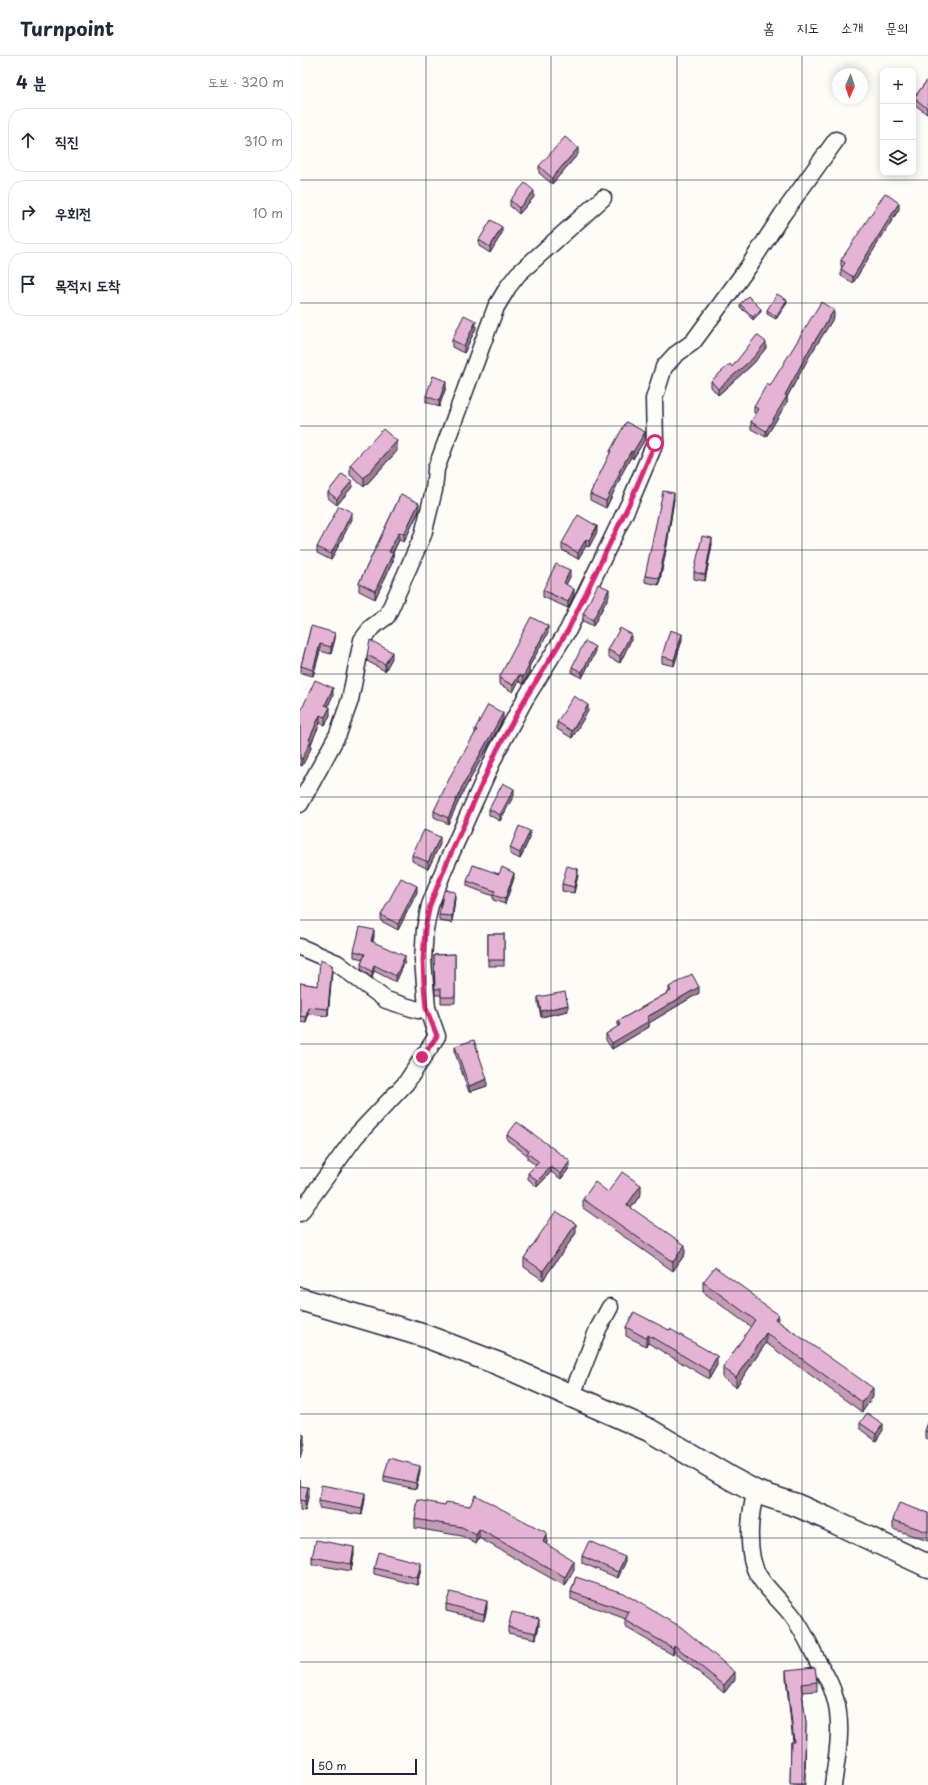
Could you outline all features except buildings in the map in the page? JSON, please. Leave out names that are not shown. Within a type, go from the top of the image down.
[{"type":"street","points":[[300,1214],[355,1137],[406,1084],[437,1036],[426,1008],[423,960],[425,929],[430,905],[445,867],[497,750],[525,699],[568,630],[632,496],[655,443],[654,399],[664,367],[675,355],[693,342],[836,140]]},
{"type":"street","points":[[300,804],[338,734],[350,700],[362,640],[372,627],[387,616],[423,536],[434,490],[436,469],[496,307],[518,274],[603,198]]},
{"type":"street","points":[[300,947],[337,963],[386,1000],[418,1010],[426,1008]]},
{"type":"street","points":[[300,1299],[425,1336],[499,1364],[649,1430],[756,1492],[796,1505],[820,1515],[928,1566]]},
{"type":"street","points":[[572,1396],[595,1336],[610,1306]]},
{"type":"street","points":[[756,1492],[752,1504],[750,1536],[752,1558],[755,1567],[769,1590],[791,1614],[802,1630],[834,1694],[839,1720],[838,1752],[833,1785]]},
{"type":"route","points":[[422,1057],[437,1036],[426,1008],[424,985],[423,960],[425,929],[430,905],[445,867],[497,750],[525,699],[568,630],[630,502],[655,443]]}]
